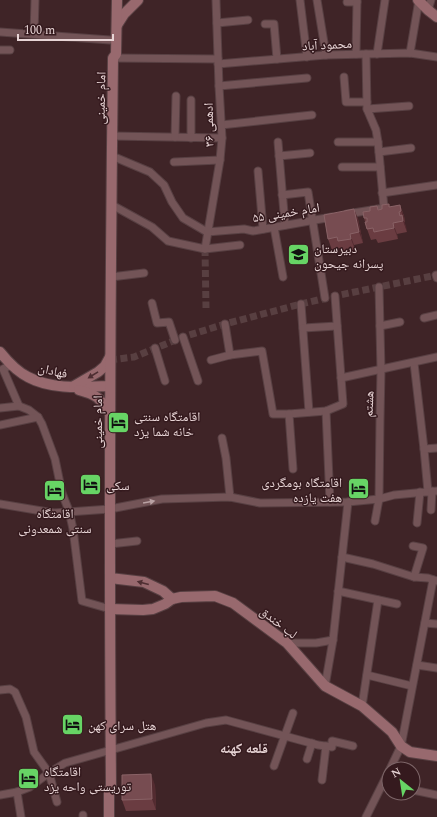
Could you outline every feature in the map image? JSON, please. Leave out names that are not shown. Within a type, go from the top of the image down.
[{"type":"main road","name":"امام خمینی","points":[[110,0],[110,55],[113,58]]},
{"type":"main road","name":"امام خمینی","points":[[109,817],[109,792],[111,786],[110,357],[112,136],[113,58],[116,54],[117,0]]},
{"type":"main road","points":[[117,25],[124,14],[138,0]]},
{"type":"main road","points":[[418,0],[437,17]]},
{"type":"main road","name":"فهادان","points":[[0,352],[11,365],[27,377],[44,383],[71,388],[110,386]]},
{"type":"main road","points":[[71,388],[98,372],[105,366],[110,357]]},
{"type":"main road","points":[[71,388],[93,394],[100,400],[110,413]]},
{"type":"main road","points":[[110,578],[144,582],[163,591],[172,599]]},
{"type":"main road","name":"لب خندق","points":[[110,609],[153,609],[172,599],[215,596],[233,603],[287,643],[325,686],[362,706],[392,732],[401,746]]},
{"type":"main road","points":[[401,746],[410,752],[437,756]]},
{"type":"main road","name":"امام خمینی","points":[[111,786],[115,791],[115,817]]},
{"type":"street","points":[[34,34],[35,0]]},
{"type":"street","name":"ادهمی ۳۶","points":[[205,249],[220,160],[222,138],[216,0]]},
{"type":"street","points":[[300,0],[307,57]]},
{"type":"street","points":[[316,0],[326,55]]},
{"type":"street","points":[[377,54],[385,0]]},
{"type":"street","points":[[410,53],[418,0]]},
{"type":"street","points":[[428,10],[431,0]]},
{"type":"street","points":[[347,2],[357,1],[356,54]]},
{"type":"street","points":[[217,23],[248,20]]},
{"type":"street","points":[[265,24],[274,24],[277,59]]},
{"type":"street","points":[[0,32],[110,40]]},
{"type":"street","points":[[0,50],[10,50]]},
{"type":"street","name":"محمود آباد","points":[[113,58],[218,61],[277,59],[326,55],[410,53],[437,57]]},
{"type":"street","points":[[366,54],[367,109],[376,130],[382,193],[437,185]]},
{"type":"street","points":[[344,77],[346,102],[367,102]]},
{"type":"street","points":[[219,86],[307,78]]},
{"type":"street","points":[[175,137],[176,96]]},
{"type":"street","points":[[191,100],[191,138]]},
{"type":"street","points":[[367,109],[409,106]]},
{"type":"street","points":[[221,124],[312,115]]},
{"type":"street","points":[[112,136],[222,138]]},
{"type":"street","points":[[278,142],[285,225]]},
{"type":"street","points":[[338,142],[378,142]]},
{"type":"street","points":[[379,152],[411,148]]},
{"type":"street","points":[[279,156],[310,153]]},
{"type":"street","points":[[112,156],[150,172],[164,185],[172,202],[184,218],[208,232]]},
{"type":"street","points":[[174,162],[220,160]]},
{"type":"street","points":[[342,167],[380,167]]},
{"type":"street","points":[[258,171],[263,229]]},
{"type":"street","points":[[282,195],[308,192],[325,298]]},
{"type":"street","name":"امام خمینی ۵۵","points":[[208,232],[244,229],[254,231],[384,208],[382,193]]},
{"type":"street","points":[[112,205],[152,228],[168,241],[205,249],[240,245]]},
{"type":"street","points":[[274,227],[283,277]]},
{"type":"street","points":[[111,277],[144,273]]},
{"type":"street","name":"هشتم","points":[[375,521],[379,499],[381,370],[379,287]]},
{"type":"street","points":[[211,360],[230,355],[262,351],[273,414],[326,411],[343,404],[335,296]]},
{"type":"street","points":[[152,303],[157,323],[169,322],[175,340]]},
{"type":"street","points":[[301,304],[308,412]]},
{"type":"street","points":[[424,318],[437,315]]},
{"type":"street","points":[[380,326],[400,322]]},
{"type":"street","points":[[225,324],[230,355]]},
{"type":"street","points":[[303,328],[337,326]]},
{"type":"street","points":[[183,337],[198,381]]},
{"type":"street","points":[[155,348],[165,381]]},
{"type":"street","points":[[341,378],[437,357]]},
{"type":"street","points":[[414,363],[431,510]]},
{"type":"street","points":[[11,365],[3,369],[18,406]]},
{"type":"street","points":[[0,408],[18,406],[29,410],[38,417],[42,424],[55,458],[62,493],[69,511],[73,529],[82,601],[110,609]]},
{"type":"street","points":[[326,411],[330,502]]},
{"type":"street","points":[[289,414],[293,469]]},
{"type":"street","points":[[0,425],[38,417]]},
{"type":"street","points":[[222,438],[226,458],[230,497]]},
{"type":"street","points":[[424,449],[437,448]]},
{"type":"street","points":[[0,504],[54,513],[110,509],[162,499],[230,497],[260,503],[348,502],[429,492]]},
{"type":"street","points":[[417,523],[429,492]]},
{"type":"street","points":[[325,686],[333,640],[348,502]]},
{"type":"street","points":[[110,544],[137,540]]},
{"type":"street","points":[[413,546],[423,548],[414,577]]},
{"type":"street","points":[[342,557],[373,564],[414,577],[435,580],[416,665],[401,746],[394,761]]},
{"type":"street","points":[[338,591],[397,604]]},
{"type":"street","points":[[362,706],[378,600]]},
{"type":"street","points":[[425,623],[437,624]]},
{"type":"street","points":[[287,643],[316,644],[333,640]]},
{"type":"street","points":[[416,665],[437,668]]},
{"type":"street","points":[[367,675],[412,686]]},
{"type":"street","points":[[0,690],[10,690],[15,692],[26,717],[34,752],[49,773],[58,802]]},
{"type":"street","points":[[274,766],[293,713]]},
{"type":"street","points":[[0,795],[17,792],[30,787],[65,763],[187,729],[226,720],[312,743],[329,746]]},
{"type":"street","points":[[322,780],[329,746],[332,741],[353,746]]},
{"type":"street","points":[[307,759],[312,743]]},
{"type":"street","points":[[421,791],[437,794]]},
{"type":"street","points":[[17,792],[21,817]]},
{"type":"street","points":[[366,817],[381,793]]},
{"type":"building","points":[[389,204],[389,207],[400,205],[401,211],[399,212],[400,216],[402,215],[403,221],[393,223],[394,228],[374,232],[373,228],[367,229],[365,222],[367,222],[367,218],[364,218],[363,212],[370,211],[370,207],[377,206],[378,210],[382,209],[382,205]]},
{"type":"building","points":[[354,209],[359,232],[350,234],[351,239],[338,241],[337,237],[328,239],[324,215]]},
{"type":"building","points":[[151,774],[152,799],[122,800],[122,775]]},
{"type":"tunnel","points":[[205,249],[206,308]]},
{"type":"tunnel","points":[[110,360],[134,357],[183,337],[225,324],[301,304],[437,275]]},
{"type":"place","name":"دبیرستان پسرانه جیحون","points":[[299,255]]},
{"type":"place","name":"اقامتگاه سنتی خانه شما یزد","points":[[118,423]]},
{"type":"place","name":"سکی","points":[[90,485]]},
{"type":"place","name":"اقامتگاه بومگردی هفت یازده","points":[[358,489]]},
{"type":"place","name":"اقامتگاه سنتی شمعدونی","points":[[55,491]]},
{"type":"place","name":"هتل سرای کهن","points":[[73,725]]},
{"type":"place","name":"اقامتگاه توریستی واحه یزد","points":[[28,778]]},
{"type":"district","name":"قلعه کهنه","points":[[244,748]]}]
